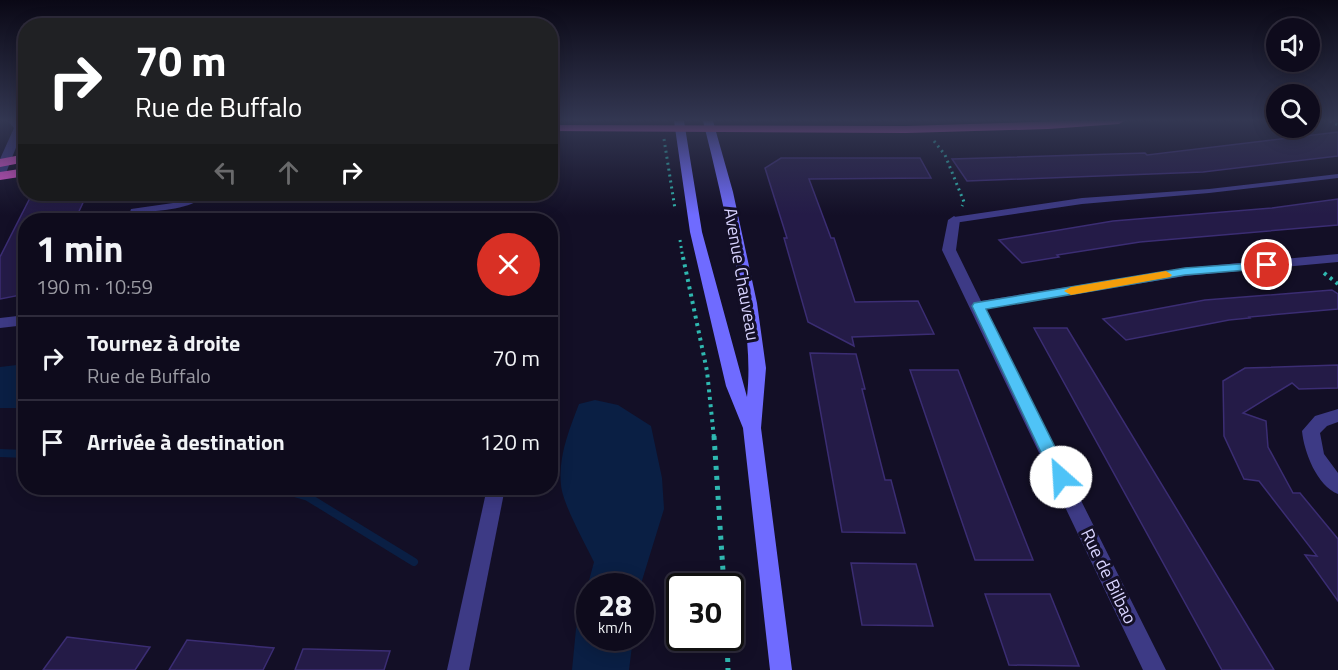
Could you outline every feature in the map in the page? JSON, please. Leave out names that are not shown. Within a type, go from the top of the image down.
[{"type":"highway","points":[[1,168],[18,161]]},
{"type":"highway","points":[[1,168],[18,171]]},
{"type":"main road","name":"Avenue Chauveau","points":[[683,152],[696,232],[734,386],[752,428]]},
{"type":"main road","name":"Avenue Chauveau","points":[[716,152],[750,303],[758,368],[752,428],[781,670]]},
{"type":"street","points":[[1,168],[9,152]]},
{"type":"street","name":"Rue de Bilbao","points":[[954,220],[949,250],[1155,670]]},
{"type":"street","points":[[978,306],[1185,272],[1338,258]]},
{"type":"street","points":[[0,323],[18,321]]},
{"type":"street","points":[[1338,415],[1321,421],[1311,430],[1311,444],[1318,462],[1338,486]]},
{"type":"street","points":[[458,670],[495,495]]},
{"type":"lane","points":[[954,220],[1082,201],[1209,191],[1338,176]]},
{"type":"lane","points":[[133,213],[134,211],[187,201]]},
{"type":"path","points":[[666,152],[676,216]]},
{"type":"path","points":[[943,152],[964,202],[954,220]]},
{"type":"path","points":[[680,239],[687,286],[706,370],[719,486],[723,573]]},
{"type":"path","points":[[727,651],[728,670]]},
{"type":"water","points":[[18,365],[18,408],[0,408],[0,367]]},
{"type":"water","points":[[595,400],[618,405],[651,426],[662,478],[664,509],[644,573],[591,573],[594,562],[566,503],[561,485],[561,464],[565,444],[579,404]]},
{"type":"water","points":[[576,629],[576,651],[631,651],[629,670],[572,670]]},
{"type":"building","points":[[1170,152],[1338,152],[1338,156],[1203,172],[967,181],[952,159],[1145,153],[1147,155]]},
{"type":"building","points":[[781,158],[920,158],[931,178],[809,179],[831,238],[834,238],[855,302],[918,301],[934,334],[852,337],[854,346],[808,322],[784,238],[787,238],[765,168]]},
{"type":"building","points":[[1338,199],[1338,225],[1140,242],[1022,263],[999,240],[1113,221],[1272,208]]},
{"type":"building","points":[[28,201],[84,201],[78,213],[22,213]]},
{"type":"building","points":[[18,222],[18,296],[0,299],[0,257]]},
{"type":"building","points":[[1332,290],[1338,294],[1338,309],[1249,317],[1126,340],[1103,319],[1205,300]]},
{"type":"building","points":[[1034,328],[1067,328],[1274,670],[1222,670]]},
{"type":"building","points":[[810,353],[856,354],[865,389],[862,389],[885,480],[891,480],[905,533],[842,532]]},
{"type":"building","points":[[1338,365],[1338,388],[1299,389],[1292,383],[1243,413],[1266,421],[1268,447],[1293,493],[1300,493],[1338,539],[1338,601],[1305,555],[1317,556],[1259,481],[1244,479],[1224,436],[1223,381],[1245,368]]},
{"type":"building","points":[[910,370],[958,370],[1033,560],[975,560]]},
{"type":"building","points":[[851,563],[916,564],[933,626],[862,625]]},
{"type":"building","points":[[985,594],[1050,594],[1079,666],[1009,665]]},
{"type":"building","points":[[67,637],[150,647],[135,670],[43,670]]},
{"type":"building","points":[[187,640],[274,648],[263,670],[169,670]]},
{"type":"building","points":[[303,649],[390,651],[384,670],[295,670]]},
{"type":"waterway","points":[[0,453],[18,454]]},
{"type":"waterway","points":[[301,495],[414,562]]},
{"type":"slow traffic","points":[[1071,291],[1166,275]]},
{"type":"route","points":[[1061,477],[978,306],[1185,272],[1267,265]]}]
